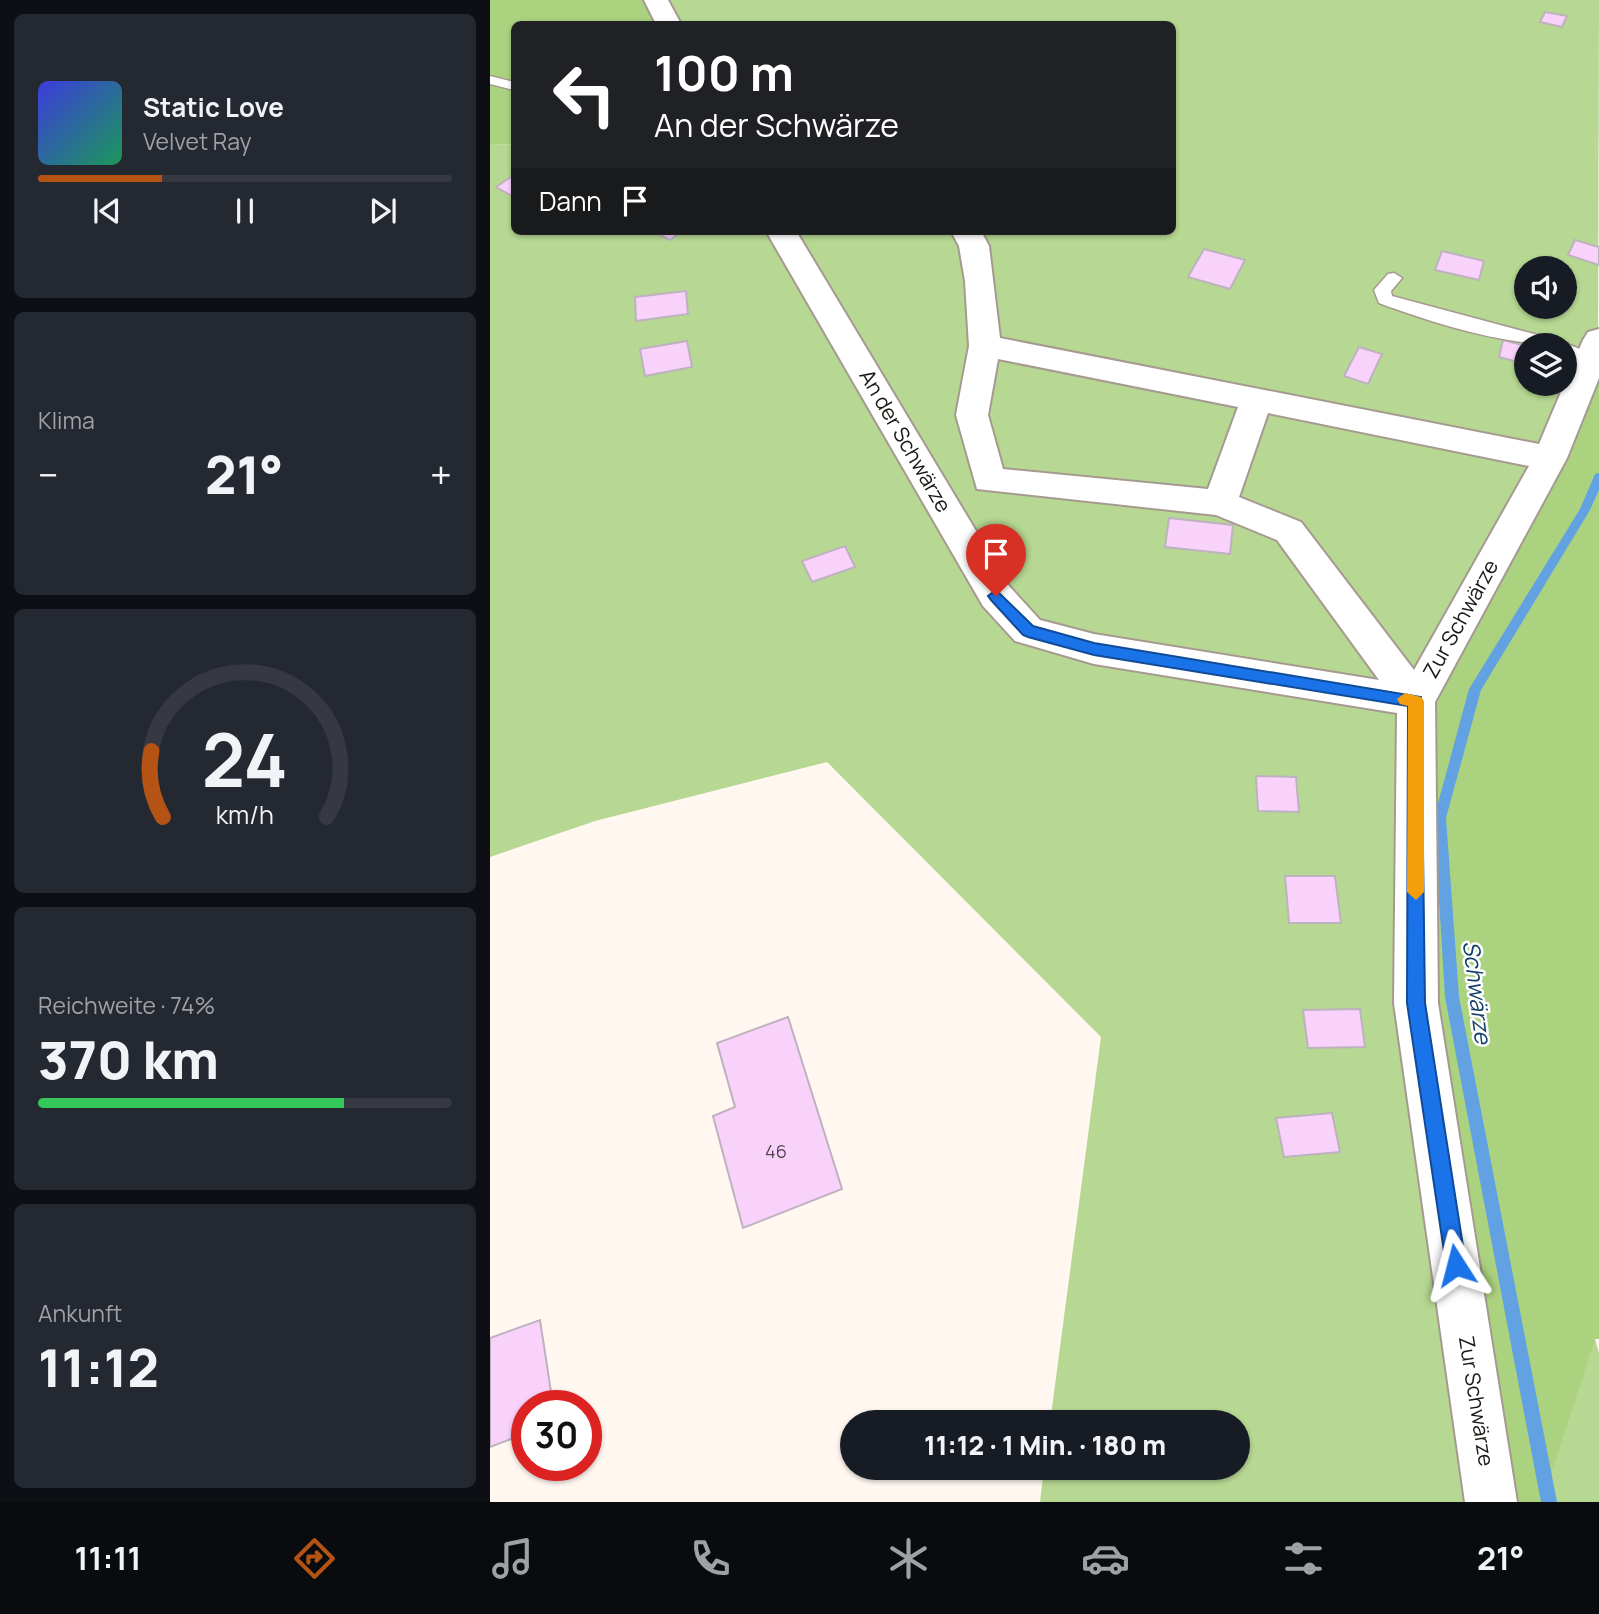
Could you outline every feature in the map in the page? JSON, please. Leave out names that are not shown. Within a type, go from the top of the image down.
[{"type":"street","points":[[656,0],[666,21]]},
{"type":"street","name":"An der Schwärze","points":[[783,235],[996,596],[1028,631],[1094,649],[1416,701]]},
{"type":"street","points":[[968,235],[974,246],[980,281],[985,346],[972,415],[989,480],[1220,503],[1289,531],[1416,701]]},
{"type":"street","points":[[985,346],[1550,458]]},
{"type":"street","name":"Zur Schwärze","points":[[1492,1502],[1416,1003],[1416,701],[1550,458],[1585,349]]},
{"type":"street","points":[[1220,503],[1256,401]]},
{"type":"lane","points":[[490,80],[511,85]]},
{"type":"lane","points":[[1394,278],[1382,290],[1385,299],[1516,333]]},
{"type":"green space","points":[[490,0],[654,0],[662,21],[511,21],[511,144],[490,145]]},
{"type":"green space","points":[[654,0],[1599,0],[1595,1339],[1599,1353],[1599,1502],[1040,1502],[1043,1480],[1250,1480],[1250,1410],[1052,1410],[1101,1037],[827,762],[595,821],[490,857],[490,145],[511,144],[511,235],[1176,235],[1176,21],[662,21]]},
{"type":"green space","points":[[1599,339],[1599,1339],[1595,1339],[1542,1502],[1491,1502],[1416,1003],[1416,701],[1570,396],[1577,396],[1577,383]]},
{"type":"building","points":[[1545,12],[1567,16],[1562,27],[1540,22]]},
{"type":"building","points":[[511,177],[511,195],[496,187]]},
{"type":"building","points":[[660,235],[677,235],[670,240]]},
{"type":"building","points":[[1575,240],[1599,247],[1599,265],[1577,256],[1568,255]]},
{"type":"building","points":[[1204,249],[1245,260],[1230,289],[1188,277]]},
{"type":"building","points":[[1442,251],[1484,261],[1479,280],[1435,270]]},
{"type":"building","points":[[686,291],[688,314],[636,321],[635,297]]},
{"type":"building","points":[[1503,340],[1514,343],[1514,361],[1499,357]]},
{"type":"building","points":[[687,341],[692,367],[645,376],[640,349]]},
{"type":"building","points":[[1359,347],[1382,354],[1368,384],[1344,376]]},
{"type":"building","points":[[1169,518],[1233,525],[1230,554],[1165,547]]},
{"type":"building","points":[[845,546],[855,567],[812,582],[802,561]]},
{"type":"building","points":[[1256,776],[1296,777],[1299,812],[1258,811]]},
{"type":"building","points":[[1285,876],[1335,876],[1341,923],[1289,923]]},
{"type":"building","points":[[1360,1009],[1365,1047],[1308,1048],[1303,1010]]},
{"type":"building","points":[[788,1017],[842,1189],[743,1228],[713,1116],[735,1107],[717,1043]]},
{"type":"building","points":[[1332,1113],[1340,1152],[1284,1157],[1276,1118]]},
{"type":"building","points":[[540,1320],[551,1390],[511,1390],[511,1439],[490,1447],[490,1338]]},
{"type":"waterway","name":"Schwärze","points":[[1549,1502],[1452,997],[1440,818],[1475,689],[1585,510],[1599,477]]},
{"type":"slow traffic","points":[[1405,699],[1416,701],[1416,892]]},
{"type":"route","points":[[996,596],[1028,631],[1094,649],[1416,701],[1416,1003],[1456,1265]]}]
